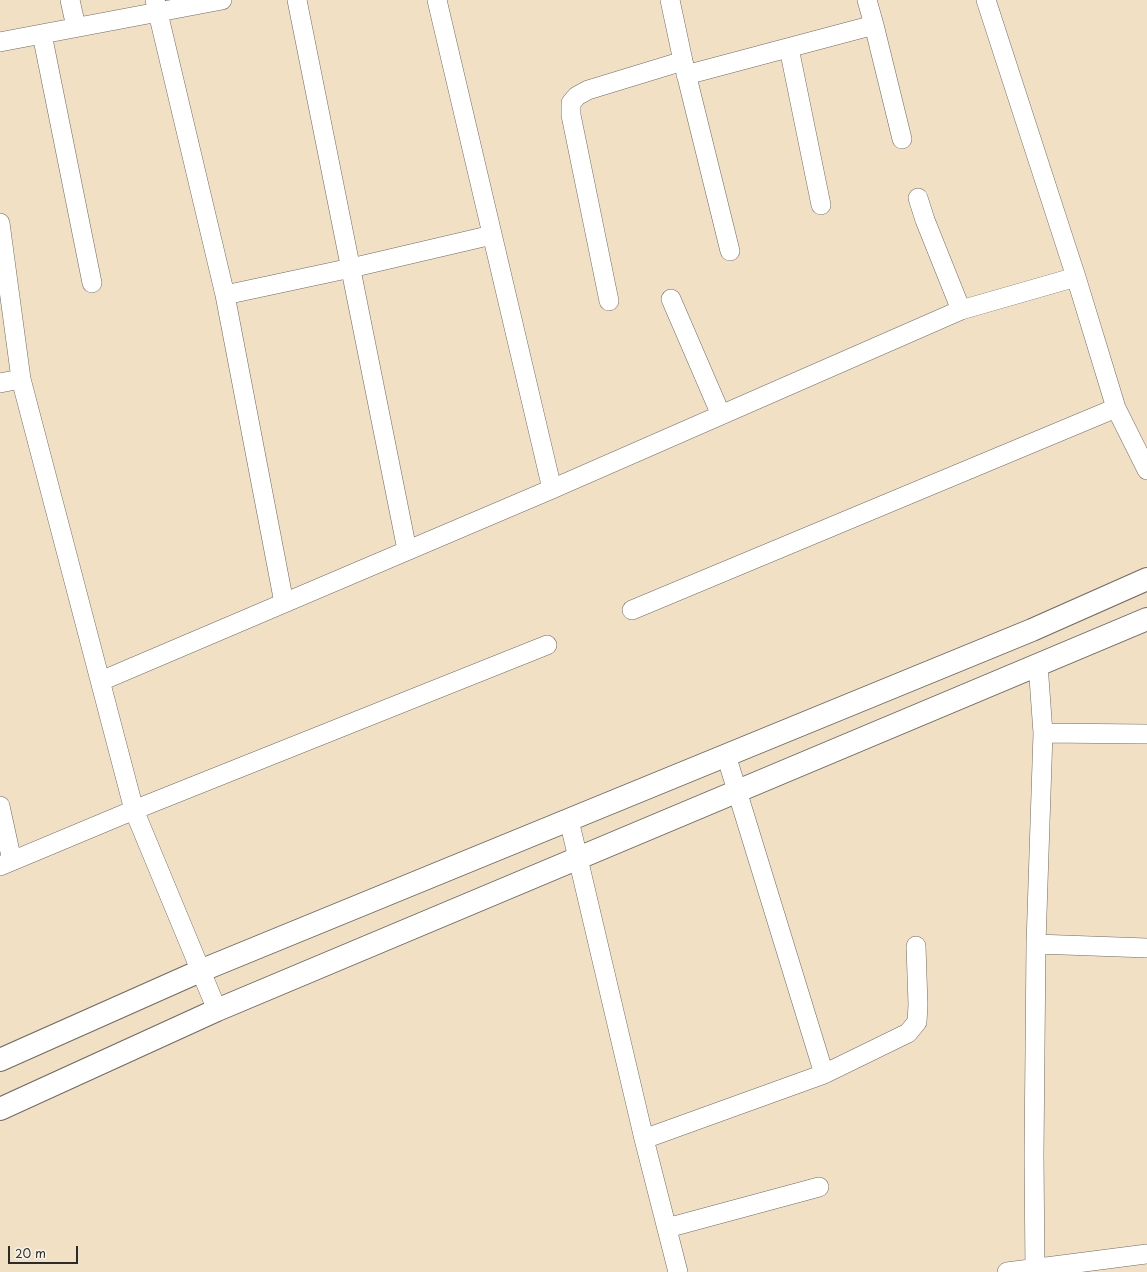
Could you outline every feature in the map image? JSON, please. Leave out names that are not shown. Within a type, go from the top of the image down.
[{"type":"street","points":[[70,0],[76,27]]},
{"type":"street","points":[[0,42],[76,27],[157,6],[219,0]]},
{"type":"street","points":[[297,0],[407,550]]},
{"type":"street","points":[[437,0],[552,489]]},
{"type":"street","points":[[670,0],[684,68],[730,251]]},
{"type":"street","points":[[867,0],[902,139]]},
{"type":"street","points":[[986,0],[1076,277],[1116,408],[1147,470]]},
{"type":"street","points":[[157,6],[225,295],[284,603]]},
{"type":"street","points":[[609,301],[571,115],[571,103],[577,96],[588,90],[684,68],[789,48],[874,26]]},
{"type":"street","points":[[42,34],[92,283]]},
{"type":"street","points":[[789,48],[822,205]]},
{"type":"street","points":[[918,198],[925,220],[961,310]]},
{"type":"street","points":[[0,223],[21,379],[134,810],[217,1010]]},
{"type":"street","points":[[225,295],[492,235]]},
{"type":"street","points":[[101,681],[552,489],[961,310],[1076,277]]},
{"type":"street","points":[[671,299],[720,415]]},
{"type":"street","points":[[0,382],[21,379]]},
{"type":"street","points":[[632,610],[1116,408]]},
{"type":"street","points":[[0,1060],[200,972],[1032,630],[1147,579]]},
{"type":"street","points":[[0,1109],[217,1010],[1147,619]]},
{"type":"street","points":[[0,806],[6,864],[134,810],[547,645]]},
{"type":"street","points":[[1035,1270],[1034,1147],[1036,944],[1043,733],[1038,664]]},
{"type":"street","points":[[1043,733],[1147,734]]},
{"type":"street","points":[[726,755],[824,1074]]},
{"type":"street","points":[[569,820],[644,1140],[678,1272]]},
{"type":"street","points":[[1036,944],[1147,948]]},
{"type":"street","points":[[644,1140],[824,1074],[908,1033],[917,1022],[918,1005],[916,946]]},
{"type":"street","points":[[667,1228],[820,1187]]},
{"type":"street","points":[[1008,1272],[1035,1270],[1147,1254]]}]
